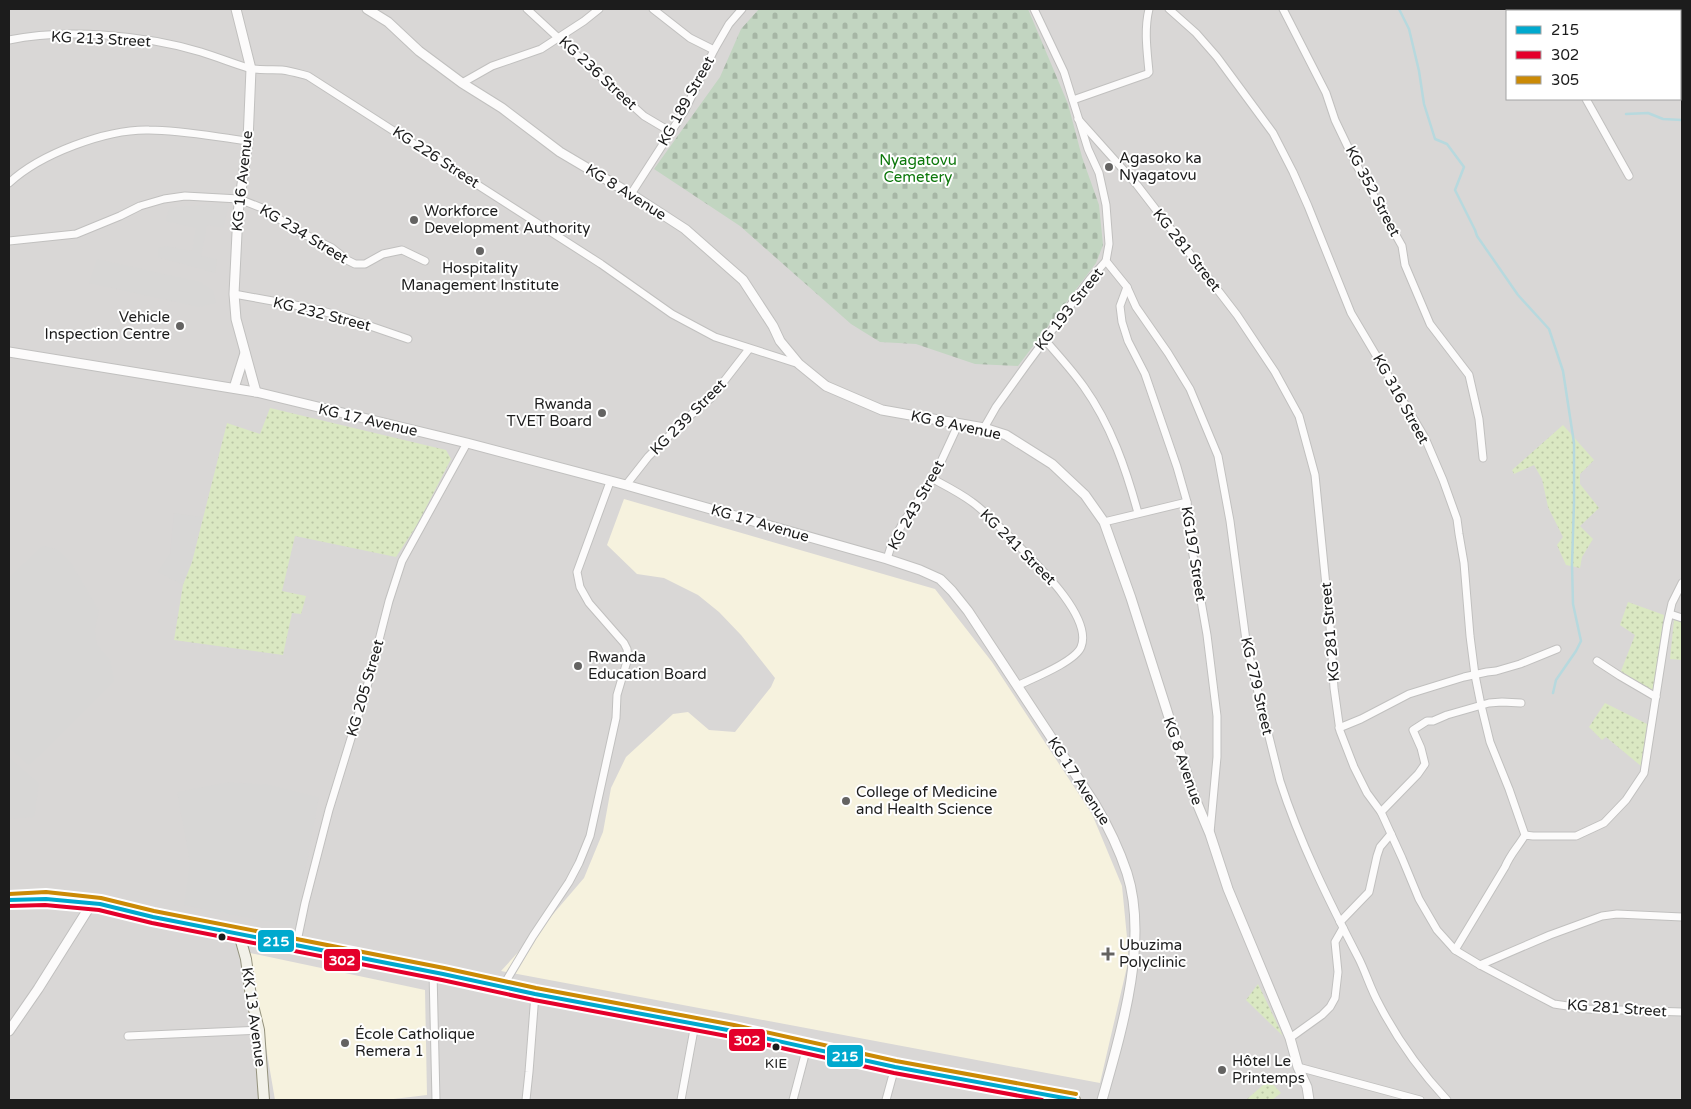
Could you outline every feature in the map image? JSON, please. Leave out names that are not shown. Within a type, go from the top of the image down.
[{"type":"main road","points":[[9,900],[30,898],[61,899],[123,908],[153,917],[694,1024],[895,1067],[1075,1100]]},
{"type":"main road","name":"KK 13 Avenue","points":[[239,934],[246,959],[251,998],[259,1030],[264,1100]]},
{"type":"street","name":"KG 16 Avenue","points":[[236,9],[250,69],[248,141],[239,199],[234,294],[236,319],[256,392]]},
{"type":"street","name":"KG 8 Avenue","points":[[367,9],[388,22],[420,51],[502,108],[560,152],[685,229],[743,280],[773,326],[780,341],[798,364],[826,386],[882,410],[958,425],[984,428],[1006,436],[1052,464],[1085,495],[1104,522],[1131,598],[1194,796],[1210,834],[1228,889],[1290,1038],[1298,1067],[1307,1087],[1309,1100]]},
{"type":"street","name":"KG 236 Street","points":[[528,9],[644,116],[671,132]]},
{"type":"street","points":[[462,82],[492,66],[541,49],[560,38],[599,9]]},
{"type":"street","points":[[653,9],[690,38],[714,50]]},
{"type":"street","name":"KG 189 Street","points":[[631,194],[685,110],[714,50],[729,24],[742,9]]},
{"type":"street","name":"KG 193 Street","points":[[984,428],[996,407],[1044,340],[1106,261],[1110,244],[1106,205],[1099,173],[1088,149],[1064,72],[1034,9]]},
{"type":"street","points":[[1073,100],[1150,72],[1146,46],[1146,23],[1149,9]]},
{"type":"street","name":"KG 316 Street","points":[[1169,9],[1196,33],[1217,57],[1273,133],[1308,206],[1351,313],[1425,438],[1457,519],[1464,563],[1475,675],[1481,705],[1490,742],[1510,789],[1525,835]]},
{"type":"street","name":"KG 352 Street","points":[[1283,9],[1326,93],[1335,120],[1357,166],[1402,246],[1405,265],[1423,311],[1436,334],[1463,365],[1469,375],[1479,419],[1483,458]]},
{"type":"street","name":"KG 213 Street","points":[[9,40],[29,36],[127,37],[201,52],[250,69]]},
{"type":"street","name":"KG 226 Street","points":[[250,69],[284,70],[308,76],[601,264],[672,314],[715,337],[798,364]]},
{"type":"street","points":[[1587,100],[1630,176]]},
{"type":"street","name":"KG 281 Street","points":[[1078,119],[1137,185],[1237,315],[1275,372],[1299,416],[1315,475],[1339,728],[1363,784],[1381,812],[1419,899],[1437,930],[1455,950],[1554,1004],[1588,1009],[1682,1012]]},
{"type":"street","points":[[9,183],[24,170],[42,159],[74,145],[124,131],[148,130],[248,141]]},
{"type":"street","name":"KG 234 Street","points":[[9,241],[76,234],[140,206],[164,199],[185,196],[239,199],[262,208],[298,231],[332,248],[355,264],[365,264],[383,254],[402,250],[426,262]]},
{"type":"street","name":"KG 279 Street","points":[[1106,261],[1127,287],[1136,307],[1190,389],[1218,456],[1230,521],[1246,648],[1286,801],[1307,851],[1378,1003],[1404,1048],[1425,1077],[1447,1100]]},
{"type":"street","name":"KG197 Street","points":[[1127,287],[1120,306],[1122,322],[1128,341],[1146,374],[1187,502],[1217,716],[1217,757],[1210,834]]},
{"type":"street","name":"KG 232 Street","points":[[234,294],[311,308],[408,339]]},
{"type":"street","points":[[1044,340],[1084,386],[1106,423],[1127,473],[1138,513]]},
{"type":"street","name":"KG 239 Street","points":[[626,485],[648,457],[686,419],[711,398],[749,349]]},
{"type":"street","name":"KG 17 Avenue","points":[[9,352],[256,392],[467,443],[626,485],[887,559],[940,579],[952,590],[968,611],[1110,828],[1128,874],[1136,934],[1134,953],[1121,1032],[1102,1100]]},
{"type":"street","points":[[234,388],[245,353]]},
{"type":"street","name":"KG 243 Street","points":[[887,559],[892,543],[904,521],[933,479],[958,425]]},
{"type":"street","name":"KG 205 Street","points":[[296,946],[329,810],[368,684],[389,601],[402,561],[467,443]]},
{"type":"street","name":"KG 241 Street","points":[[933,479],[973,502],[1047,574],[1073,608],[1082,632],[1082,646],[1078,654],[1017,686]]},
{"type":"street","points":[[503,986],[579,864],[590,836],[616,718],[617,696],[628,658],[627,650],[618,635],[588,603],[580,587],[577,572],[610,482]]},
{"type":"street","points":[[1104,522],[1187,502]]},
{"type":"street","points":[[1455,950],[1511,854],[1525,835],[1576,836],[1604,823],[1626,800],[1644,773],[1672,603],[1682,583]]},
{"type":"street","points":[[1670,614],[1682,618]]},
{"type":"street","points":[[1339,728],[1361,719],[1409,694],[1475,675],[1496,671],[1557,650]]},
{"type":"street","points":[[1597,661],[1656,697]]},
{"type":"street","points":[[1381,812],[1418,774],[1425,764],[1421,748],[1413,730],[1427,721],[1432,722],[1446,715],[1481,705],[1502,702],[1521,703]]},
{"type":"street","points":[[1290,1038],[1322,1015],[1335,998],[1338,972],[1334,942],[1342,925],[1369,892],[1380,847],[1391,834]]},
{"type":"street","points":[[9,1031],[92,903]]},
{"type":"street","points":[[1480,965],[1550,935],[1602,916],[1638,914],[1682,917]]},
{"type":"street","points":[[434,972],[436,1100]]},
{"type":"street","points":[[526,1100],[535,994]]},
{"type":"street","points":[[681,1100],[694,1024]]},
{"type":"street","points":[[128,1036],[259,1030]]},
{"type":"street","points":[[793,1100],[807,1047]]},
{"type":"street","points":[[886,1100],[895,1067]]},
{"type":"street","points":[[1298,1067],[1420,1100]]},
{"type":"shaded area","points":[[9,9],[1682,9],[1682,1100],[9,1100]]},
{"type":"shaded area","points":[[229,204],[223,228],[207,225],[201,256],[217,259],[215,273],[158,257],[158,248],[165,246],[192,251],[196,228],[166,221],[169,208]]},
{"type":"shaded area","points":[[97,259],[200,282],[213,291],[216,303],[199,307],[89,283]]},
{"type":"shaded area","name":"College of Medicine and Health Science","points":[[624,499],[935,589],[992,662],[1092,814],[1122,886],[1129,958],[1100,1083],[501,971],[584,878],[603,832],[611,788],[626,757],[673,714],[688,712],[709,730],[735,732],[771,687],[775,678],[741,635],[719,612],[698,595],[664,578],[637,574],[607,545]]},
{"type":"shaded area","points":[[174,513],[202,517],[192,562],[183,585],[158,572],[170,554]]},
{"type":"shaded area","points":[[43,546],[57,549],[71,563],[99,611],[95,629],[97,645],[110,661],[114,681],[29,765],[9,747],[9,578]]},
{"type":"shaded area","points":[[9,758],[39,784],[34,817],[9,819]]},
{"type":"shaded area","points":[[229,782],[271,785],[319,797],[295,927],[184,905],[190,862],[177,792]]},
{"type":"shaded area","name":"École Catholique Remera 1","points":[[250,953],[425,990],[427,1095],[385,1100],[275,1100]]},
{"type":"green space","name":"Nyagatovu Cemetery","points":[[759,9],[1028,9],[1068,104],[1082,157],[1099,205],[1103,245],[1096,263],[1018,366],[975,364],[916,344],[880,342],[851,324],[740,226],[654,169],[720,77],[741,29]]},
{"type":"green space","points":[[270,408],[446,450],[451,459],[417,525],[396,557],[295,536],[282,591],[306,596],[301,614],[292,613],[283,655],[174,640],[183,585],[192,562],[227,423],[260,434]]},
{"type":"green space","points":[[1563,425],[1594,460],[1580,474],[1580,484],[1599,508],[1580,526],[1593,539],[1582,557],[1580,568],[1566,565],[1557,545],[1563,537],[1548,507],[1542,479],[1534,465],[1514,474],[1512,470]]},
{"type":"green space","points":[[1628,602],[1664,615],[1654,693],[1621,671],[1635,635],[1620,625]]},
{"type":"green space","points":[[1674,620],[1682,622],[1682,660],[1670,659]]},
{"type":"green space","points":[[1605,703],[1647,724],[1641,766],[1606,737],[1602,740],[1589,727]]},
{"type":"green space","points":[[1258,984],[1283,1036],[1246,1000]]},
{"type":"green space","points":[[1269,1080],[1281,1093],[1272,1100],[1247,1099]]},
{"type":"waterway","points":[[1399,9],[1409,29],[1419,71],[1424,104],[1435,139],[1447,144],[1464,167],[1455,190],[1477,236],[1518,295],[1549,329],[1563,371],[1574,443],[1573,604],[1581,641],[1556,680],[1553,693]]},
{"type":"waterway","points":[[1626,114],[1648,113],[1663,119],[1682,120]]},
{"type":"transit line","name":"305","points":[[9,894],[46,892],[101,898],[154,911],[536,988],[734,1025],[896,1061],[1076,1094]]},
{"type":"transit line","name":"215","points":[[9,900],[46,899],[100,904],[153,917],[535,994],[733,1031],[895,1067],[1075,1100]]},
{"type":"transit line","name":"302","points":[[9,906],[45,905],[99,910],[152,923],[534,1000],[732,1037],[894,1073],[1042,1100]]},
{"type":"place","name":"Agasoko ka Nyagatovu","points":[[1109,167]]},
{"type":"place","name":"Workforce Development Authority","points":[[414,220]]},
{"type":"place","name":"Hospitality Management Institute","points":[[480,251]]},
{"type":"place","name":"Vehicle Inspection Centre","points":[[180,326]]},
{"type":"place","name":"Rwanda TVET Board","points":[[602,413]]},
{"type":"place","name":"Rwanda Education Board","points":[[578,666]]},
{"type":"place","name":"College of Medicine and Health Science","points":[[846,801]]},
{"type":"place","name":"Ubuzima Polyclinic","points":[[1108,954]]},
{"type":"place","name":"École Catholique Remera 1","points":[[345,1043]]},
{"type":"place","name":"KIE","points":[[776,1047]]},
{"type":"place","name":"Hôtel Le Printemps","points":[[1222,1070]]}]
